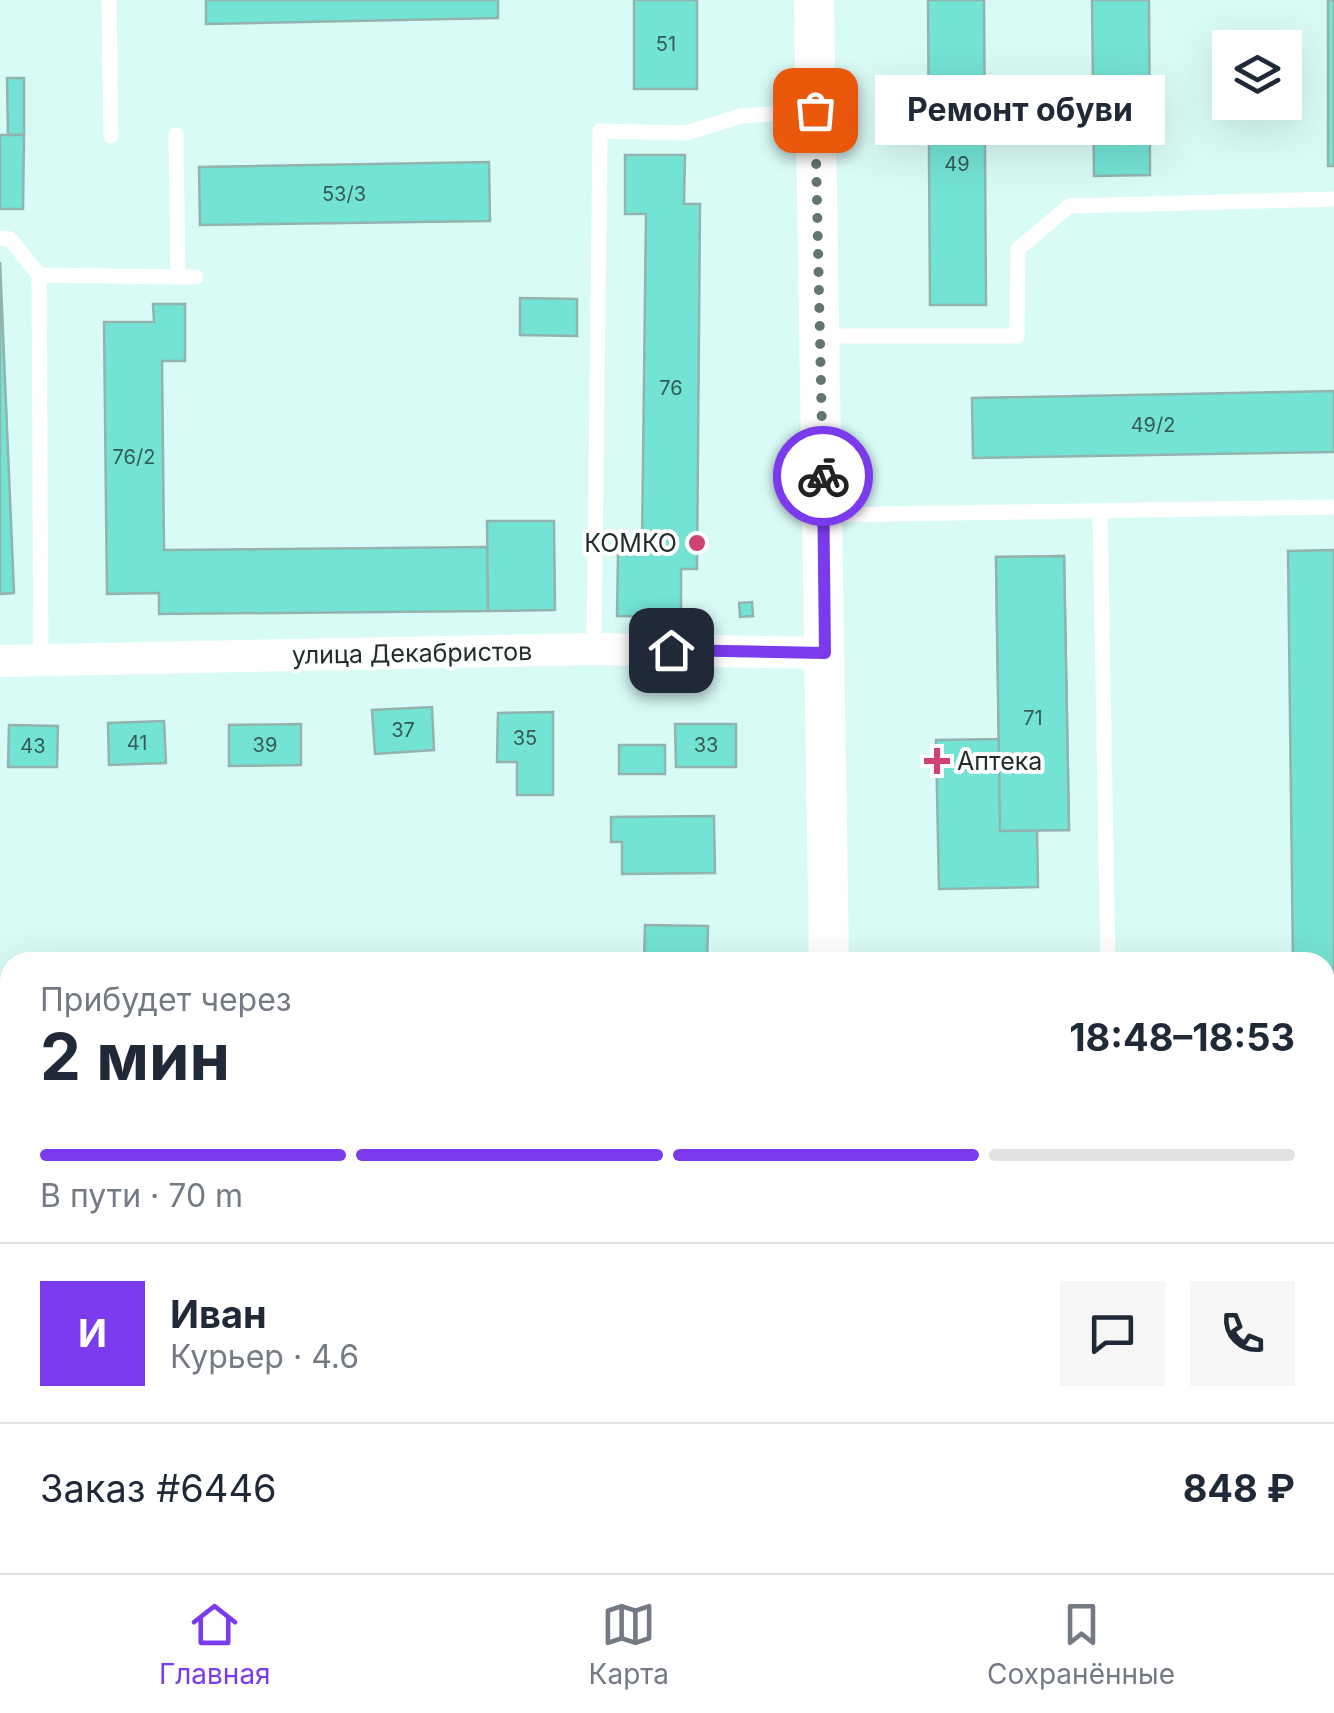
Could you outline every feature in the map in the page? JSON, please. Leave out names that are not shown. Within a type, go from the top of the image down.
[{"type":"street","points":[[814,0],[829,952]]},
{"type":"street","name":"улица Декабристов","points":[[0,661],[594,649],[825,653]]},
{"type":"lane","points":[[109,0],[111,136]]},
{"type":"lane","points":[[594,649],[600,131],[686,133],[740,116],[815,110]]},
{"type":"lane","points":[[176,136],[178,277]]},
{"type":"lane","points":[[821,336],[1017,336],[1018,250],[1070,206],[1334,199]]},
{"type":"lane","points":[[0,238],[10,239],[39,275],[41,660]]},
{"type":"lane","points":[[39,275],[196,277]]},
{"type":"lane","points":[[823,514],[1334,507]]},
{"type":"lane","points":[[1100,510],[1108,952]]},
{"type":"building","points":[[206,0],[498,0],[498,18],[206,24]]},
{"type":"building","points":[[634,0],[697,0],[697,89],[634,89]]},
{"type":"building","points":[[928,0],[984,0],[986,305],[930,305]]},
{"type":"building","points":[[1092,0],[1149,0],[1150,175],[1094,176]]},
{"type":"building","points":[[1328,0],[1334,0],[1334,166],[1328,166]]},
{"type":"building","points":[[7,78],[24,78],[24,135],[8,135]]},
{"type":"building","points":[[0,135],[24,135],[23,209],[0,209]]},
{"type":"building","points":[[625,155],[685,155],[684,204],[700,204],[697,569],[681,569],[681,617],[617,616],[618,555],[641,555],[642,545],[646,214],[625,214]]},
{"type":"building","points":[[489,162],[490,221],[200,225],[199,167]]},
{"type":"building","points":[[0,262],[14,593],[0,594]]},
{"type":"building","points":[[520,298],[577,299],[577,336],[520,335]]},
{"type":"building","points":[[153,304],[185,304],[185,361],[162,361],[164,550],[488,547],[488,611],[159,614],[159,593],[107,594],[104,322],[154,322]]},
{"type":"building","points":[[1334,391],[1334,452],[973,458],[972,398]]},
{"type":"building","points":[[487,521],[554,521],[555,610],[488,611]]},
{"type":"building","points":[[1334,550],[1334,952],[1293,952],[1288,551]]},
{"type":"building","points":[[1064,556],[1069,830],[1037,830],[1038,887],[939,889],[936,740],[999,739],[996,557]]},
{"type":"building","points":[[1064,556],[1069,830],[1000,831],[996,557]]},
{"type":"building","points":[[752,602],[753,616],[740,617],[739,603]]},
{"type":"building","points":[[432,707],[434,750],[375,754],[372,710]]},
{"type":"building","points":[[553,712],[553,795],[517,795],[517,762],[497,762],[498,713]]},
{"type":"building","points":[[164,721],[166,763],[109,765],[108,723]]},
{"type":"building","points":[[301,724],[301,765],[229,766],[229,725]]},
{"type":"building","points":[[675,724],[736,724],[736,767],[676,767]]},
{"type":"building","points":[[9,725],[58,726],[57,767],[8,767]]},
{"type":"building","points":[[619,745],[665,745],[665,774],[619,774]]},
{"type":"building","points":[[714,816],[715,873],[622,874],[622,842],[611,842],[611,817]]},
{"type":"building","points":[[645,925],[708,926],[707,952],[644,952]]},
{"type":"way so far","points":[[815,110],[823,476]]},
{"type":"place","name":"Ремонт обуви","points":[[815,110]]},
{"type":"place","name":"КОМКО","points":[[697,543]]},
{"type":"place","name":"Аптека","points":[[937,761]]},
{"type":"route","points":[[671,650],[825,653],[823,476]]}]
